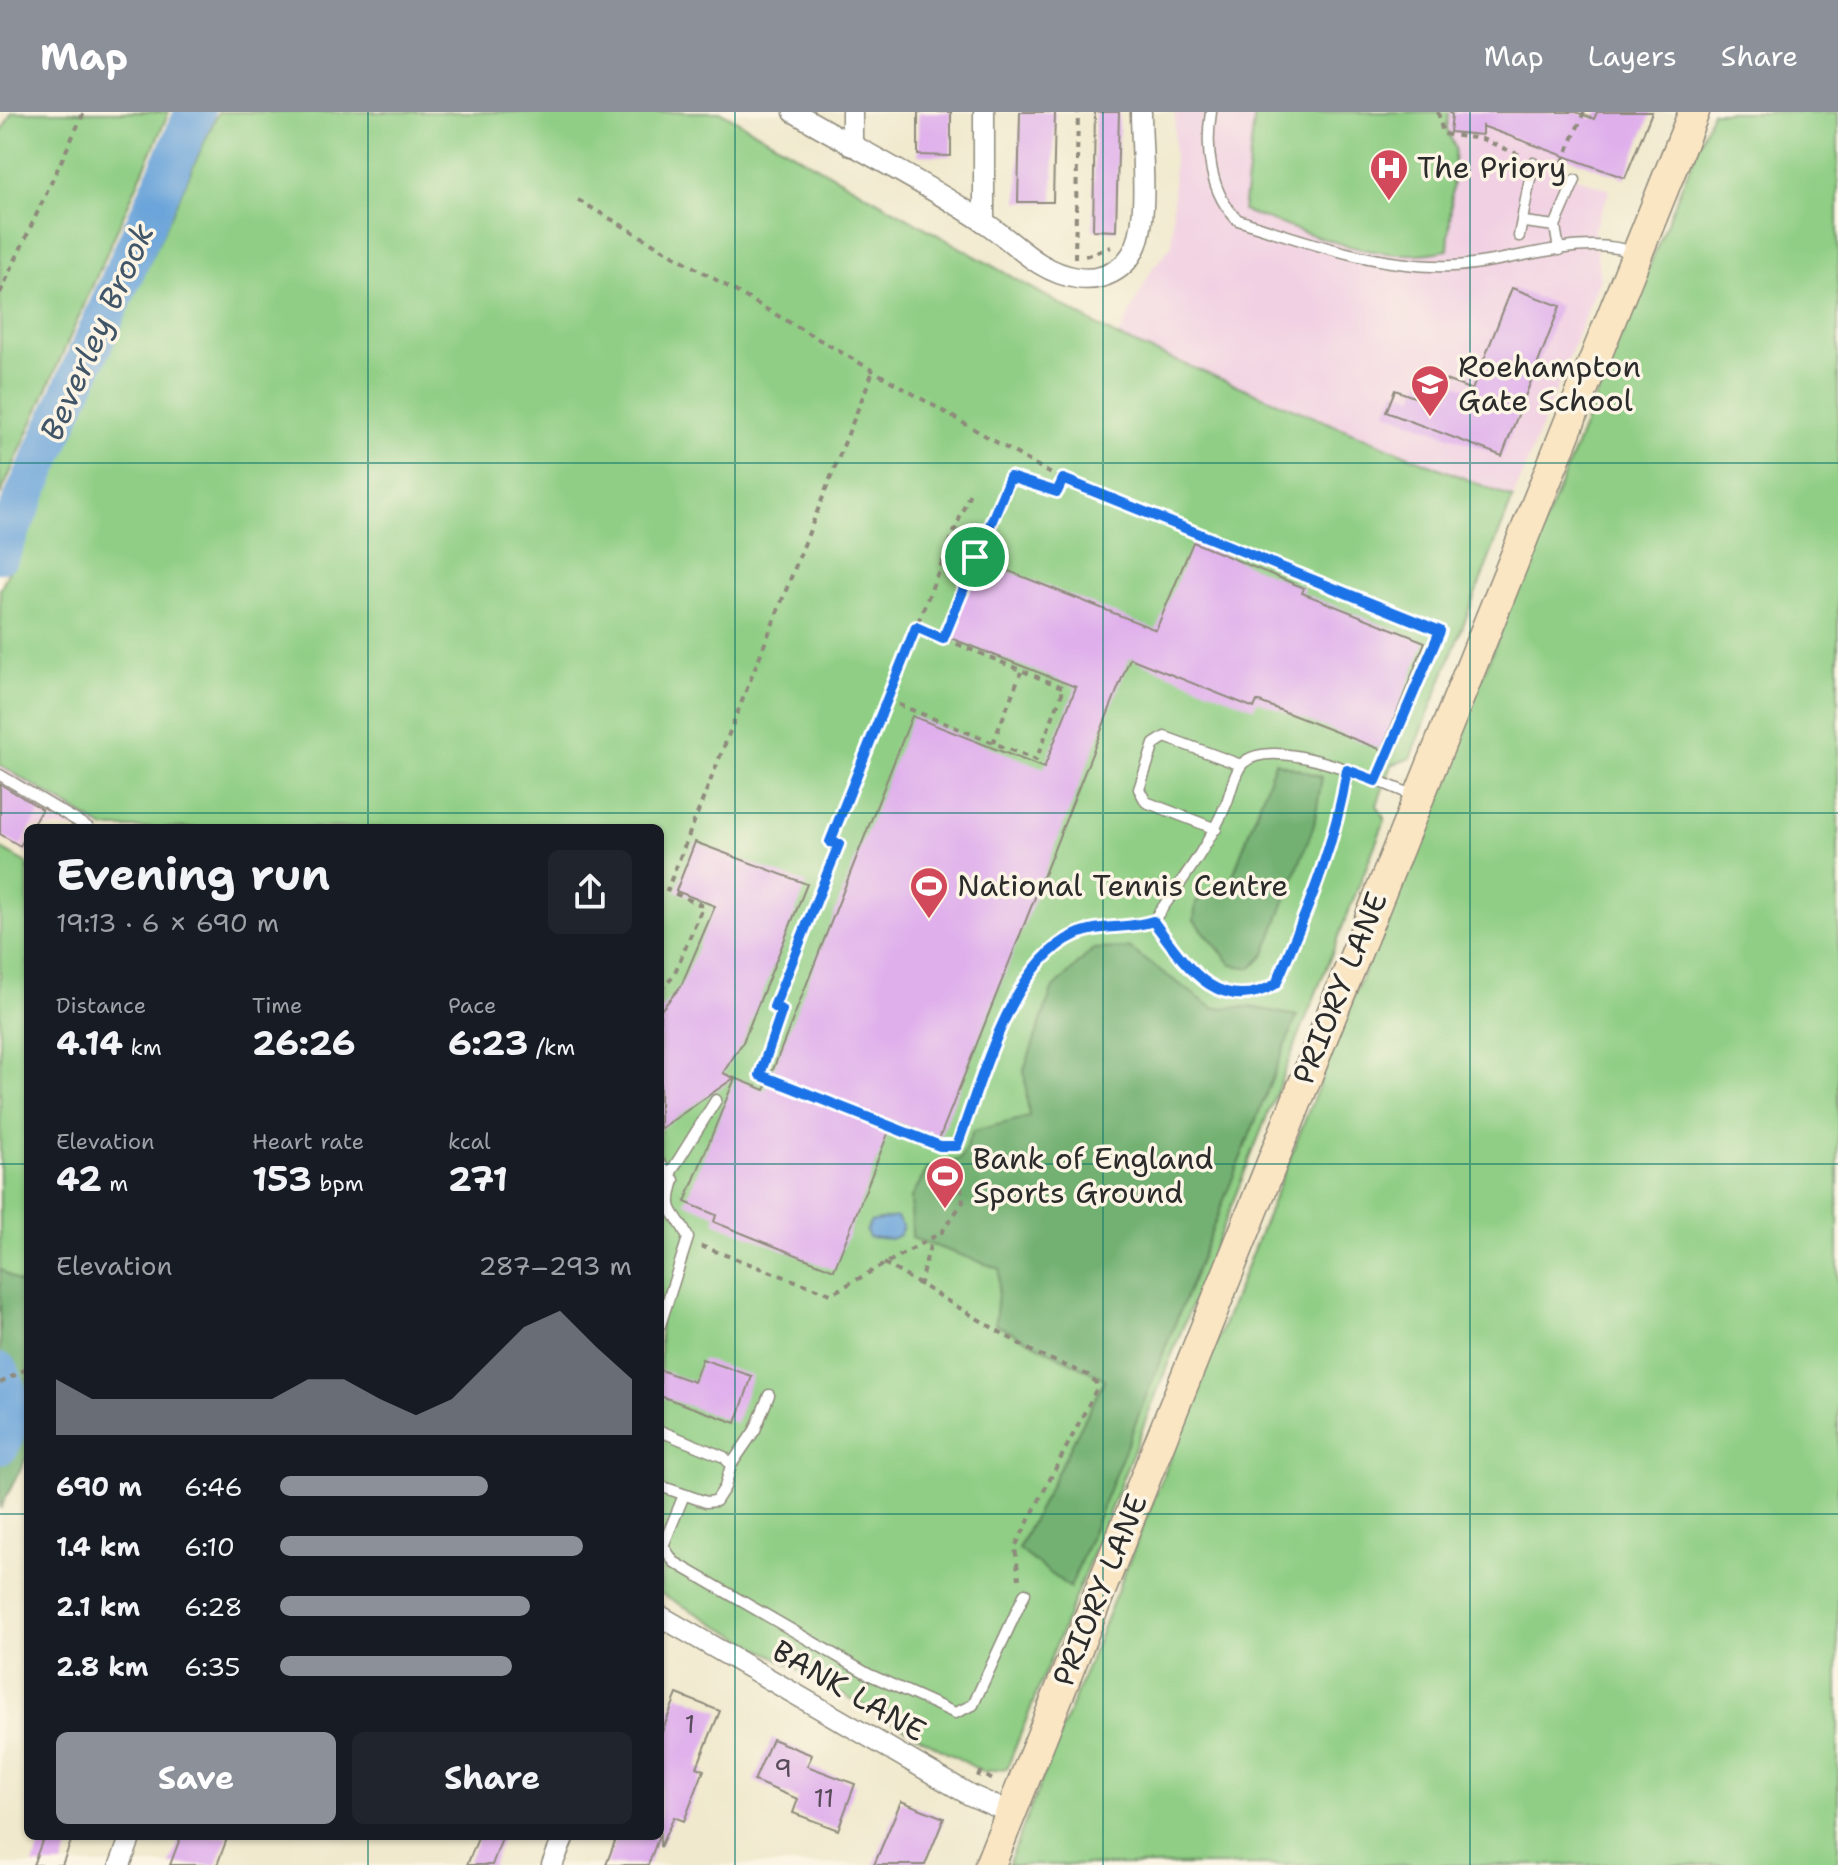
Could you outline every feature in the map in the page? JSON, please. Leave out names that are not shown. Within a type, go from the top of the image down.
[{"type":"street","points":[[794,112],[984,222],[1045,270],[1079,279],[1106,277],[1124,265],[1137,245],[1141,213],[1141,112]]},
{"type":"street","points":[[852,112],[852,146]]},
{"type":"street","points":[[984,112],[984,222]]},
{"type":"street","name":"PRIORY LANE","points":[[990,1865],[1694,112]]},
{"type":"street","name":"BANK LANE","points":[[664,1618],[970,1795],[1011,1813]]},
{"type":"street","points":[[120,1865],[129,1840]]},
{"type":"street","points":[[552,1865],[562,1840]]},
{"type":"lane","points":[[1211,112],[1208,132],[1221,204],[1238,220],[1387,261],[1425,266],[1456,266],[1607,244],[1637,253]]},
{"type":"lane","points":[[1519,236],[1533,163]]},
{"type":"lane","points":[[1559,250],[1555,226],[1575,180]]},
{"type":"lane","points":[[1524,222],[1555,226]]},
{"type":"lane","points":[[1216,829],[1146,802],[1139,789],[1154,744],[1165,737],[1241,765]]},
{"type":"lane","points":[[957,1146],[1009,1012],[1030,976],[1056,948],[1089,929],[1138,927],[1153,921],[1216,829],[1241,765],[1257,754],[1280,754],[1347,770],[1417,797]]},
{"type":"lane","points":[[1153,921],[1206,985],[1230,995],[1259,994],[1276,984],[1325,869],[1339,818],[1347,770]]},
{"type":"lane","points":[[0,775],[82,824]]},
{"type":"lane","points":[[671,1172],[716,1100]]},
{"type":"lane","points":[[664,1167],[671,1172],[674,1180],[668,1201],[669,1212],[684,1228],[688,1241],[664,1313]]},
{"type":"lane","points":[[664,1488],[706,1502],[716,1501],[725,1487],[731,1465],[755,1430],[769,1395]]},
{"type":"lane","points":[[664,1433],[724,1457],[731,1465]]},
{"type":"lane","points":[[664,1540],[684,1495]]},
{"type":"lane","points":[[664,1548],[674,1562],[868,1674],[955,1713],[973,1705],[1025,1593]]},
{"type":"path","points":[[0,293],[84,112]]},
{"type":"path","points":[[1075,260],[1078,112]]},
{"type":"path","points":[[1438,112],[1443,134],[1496,144],[1575,180]]},
{"type":"path","points":[[1558,173],[1584,112]]},
{"type":"path","points":[[578,200],[1063,479],[1440,631],[1376,781]]},
{"type":"path","points":[[1062,253],[1075,260],[1121,243]]},
{"type":"path","points":[[664,986],[673,977],[703,906],[667,890],[873,371]]},
{"type":"path","points":[[943,639],[1010,477],[1057,492],[1063,479]]},
{"type":"path","points":[[688,1241],[831,1294],[942,1232],[963,1202],[957,1146],[940,1146],[760,1075],[782,1010],[774,1007],[839,844],[830,842],[971,490]]},
{"type":"path","points":[[887,700],[1036,760],[1064,688],[916,627]]},
{"type":"path","points":[[993,743],[1021,672]]},
{"type":"path","points":[[919,1286],[932,1236]]},
{"type":"path","points":[[884,1263],[1035,1353],[1088,1375],[1096,1383],[1015,1547],[1018,1578],[1025,1593]]},
{"type":"path","points":[[0,1383],[24,1371]]},
{"type":"shaded area","points":[[1175,112],[1577,112],[1556,169],[1610,190],[1594,229],[1600,279],[1513,498],[1118,337],[1152,269],[1172,245]]},
{"type":"shaded area","points":[[0,765],[97,824],[24,824],[24,852],[0,837]]},
{"type":"green space","points":[[12,112],[169,112],[0,496],[0,135]]},
{"type":"green space","name":"Bank of England Sports Ground","points":[[218,112],[721,112],[1118,337],[1513,498],[1411,758],[1391,765],[1377,805],[1385,820],[1007,1768],[983,1772],[664,1595],[664,824],[97,824],[0,765],[0,590]]},
{"type":"green space","points":[[1255,112],[1449,112],[1447,129],[1455,148],[1448,250],[1395,254],[1369,250],[1318,237],[1243,211]]},
{"type":"green space","points":[[1712,112],[1838,112],[1838,1865],[1008,1865],[1458,736]]},
{"type":"green space","points":[[1275,762],[1322,777],[1314,825],[1265,954],[1252,968],[1232,965],[1194,920],[1196,902],[1232,878]]},
{"type":"green space","points":[[0,848],[24,862],[24,1362],[0,1374]]},
{"type":"green space","points":[[1129,948],[1213,1008],[1250,1007],[1297,1016],[1070,1588],[1018,1549],[1105,1379],[995,1324],[1000,1269],[912,1238],[911,1198],[928,1168],[961,1159],[973,1131],[1029,1117],[1024,1070],[1052,990],[1093,949]]},
{"type":"green space","points":[[0,1269],[24,1286],[24,1463],[0,1509]]},
{"type":"water","points":[[896,1217],[903,1227],[899,1235],[891,1239],[869,1237],[866,1231],[870,1222]]},
{"type":"building","points":[[918,112],[951,112],[951,156],[918,155]]},
{"type":"building","points":[[1020,112],[1055,112],[1053,202],[1018,202]]},
{"type":"building","points":[[1095,112],[1119,112],[1116,231],[1093,230]]},
{"type":"building","points":[[1449,112],[1576,112],[1594,119],[1597,112],[1652,112],[1625,178],[1482,126],[1482,135],[1450,132],[1452,115]]},
{"type":"building","points":[[1512,288],[1560,306],[1502,456],[1386,412],[1395,390],[1414,397],[1424,372],[1472,390]]},
{"type":"building","name":"National Tennis Centre","points":[[1193,542],[1304,588],[1302,593],[1425,642],[1382,750],[1257,701],[1254,708],[1130,658],[939,1139],[893,1121],[834,1270],[714,1222],[716,1215],[685,1202],[735,1078],[765,1090],[912,716],[1044,768],[1076,687],[945,636],[976,558],[1156,630]]},
{"type":"building","points":[[0,784],[42,809],[33,824],[24,824],[24,839],[20,846],[0,834]]},
{"type":"building","points":[[695,842],[807,884],[743,1042],[723,1073],[734,1078],[664,1126],[664,1006],[681,986],[715,906],[676,891]]},
{"type":"building","points":[[702,1359],[752,1376],[736,1423],[664,1397],[664,1371],[694,1382]]},
{"type":"building","points":[[677,1694],[720,1711],[697,1767],[704,1770],[684,1821],[674,1817],[664,1838],[664,1727]]},
{"type":"building","points":[[772,1739],[812,1755],[807,1766],[855,1784],[838,1830],[793,1813],[798,1799],[754,1781]]},
{"type":"building","points":[[901,1801],[944,1818],[925,1865],[874,1865]]},
{"type":"building","points":[[42,1840],[71,1840],[62,1865],[33,1865]]},
{"type":"building","points":[[179,1840],[226,1840],[217,1865],[170,1865]]},
{"type":"building","points":[[477,1840],[501,1840],[492,1865],[467,1865]]},
{"type":"building","points":[[615,1840],[657,1840],[648,1865],[606,1865]]},
{"type":"waterway","name":"Beverley Brook","points":[[0,553],[195,112]]},
{"type":"waterway","name":"Beverley Brook","points":[[0,1373],[14,1412],[0,1445]]},
{"type":"place","name":"The Priory","points":[[1389,202]]},
{"type":"place","name":"Roehampton Gate School","points":[[1430,418]]},
{"type":"place","name":"National Tennis Centre","points":[[929,920]]},
{"type":"place","name":"Bank of England Sports Ground","points":[[945,1210]]},
{"type":"route","points":[[1010,477],[1057,492],[1063,479],[1440,631],[1376,781],[1347,770],[1339,818],[1325,869],[1276,984],[1259,994],[1230,995],[1206,985],[1153,921],[1138,927],[1104,926],[1071,936],[1030,976],[1009,1012],[957,1146],[940,1146],[760,1075],[782,1010],[774,1007],[839,844],[830,842],[916,627],[943,639],[975,557],[1010,477]]}]
